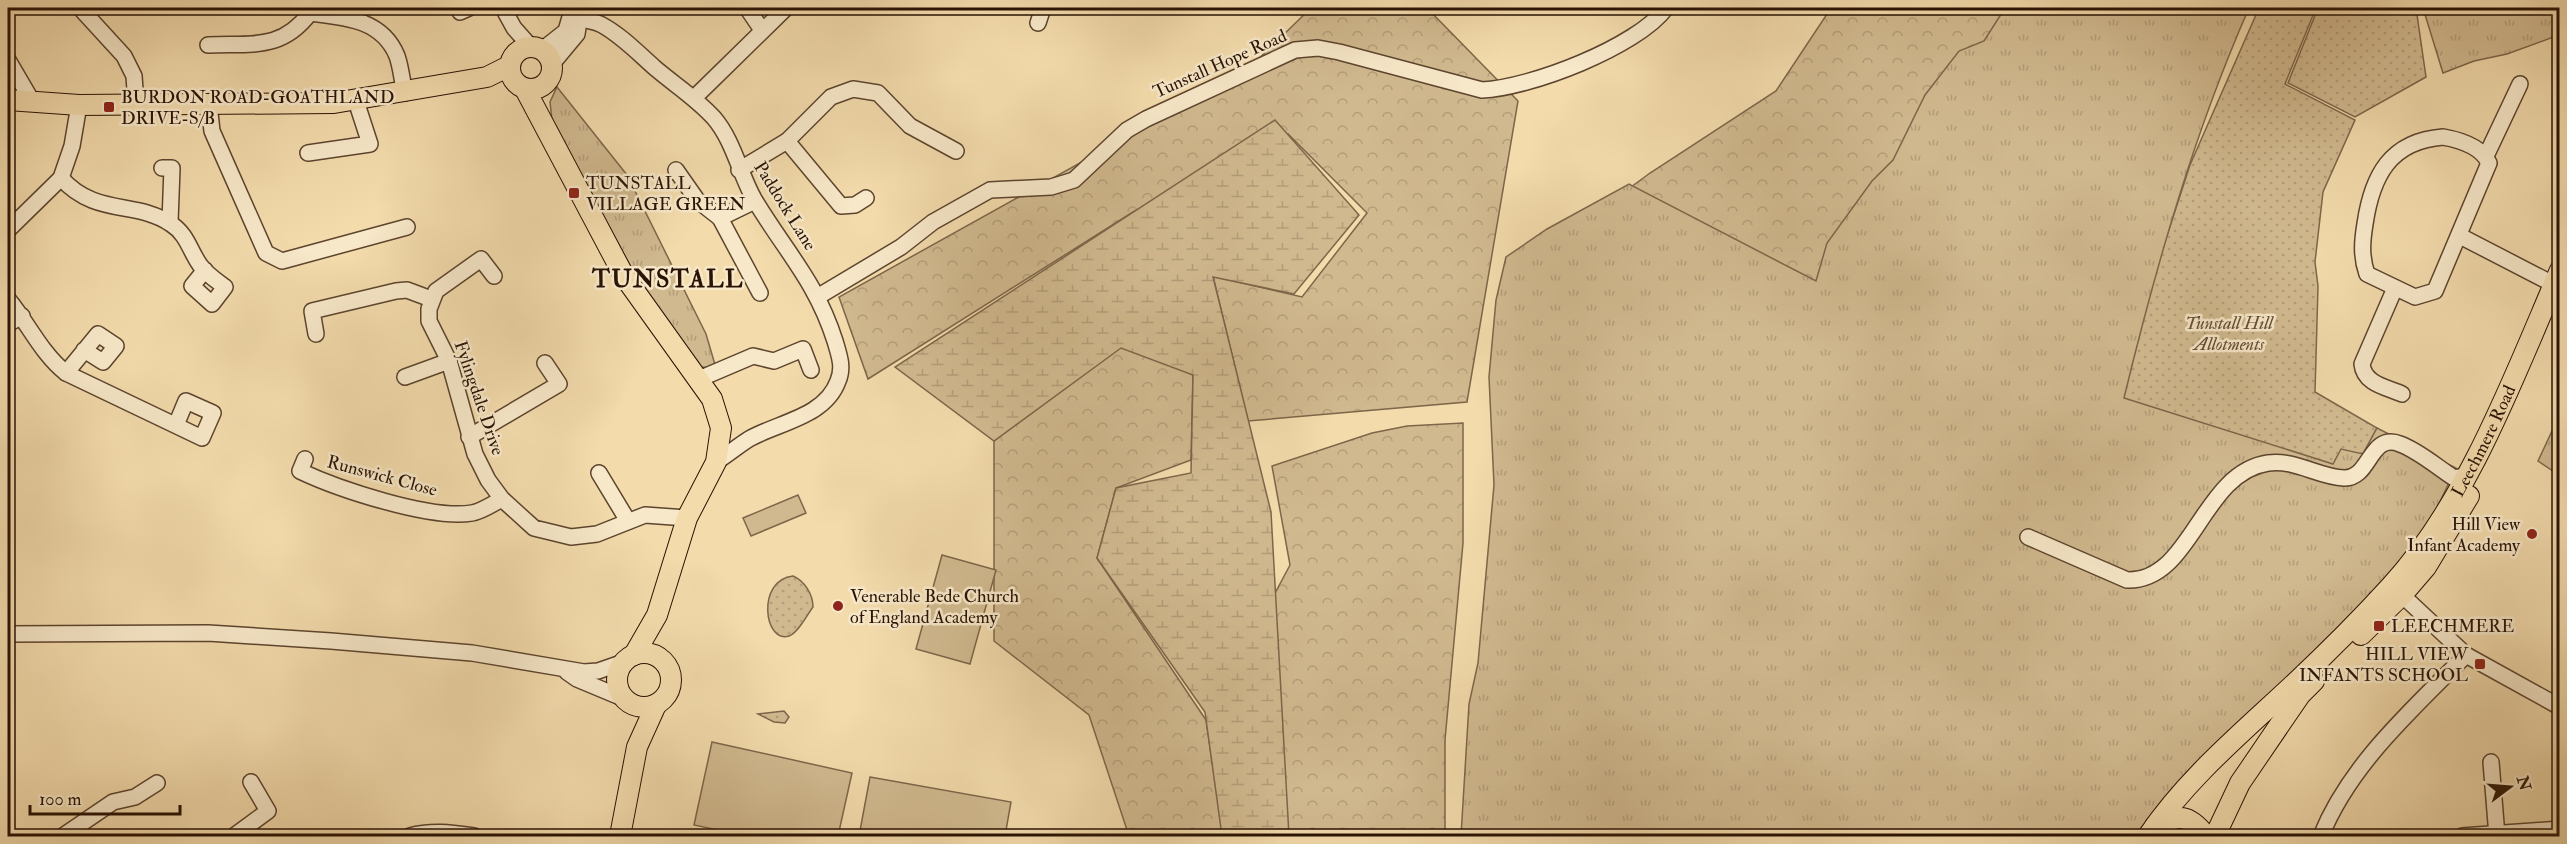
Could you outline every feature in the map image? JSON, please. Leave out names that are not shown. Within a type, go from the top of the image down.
[{"type":"main road","points":[[8,100],[79,105],[356,101],[488,77],[529,67],[539,112],[624,276],[699,379],[717,409],[721,437],[716,462],[687,518],[657,615],[656,638],[659,657]]},
{"type":"main road","name":"Leechmere Road","points":[[2151,831],[2171,803],[2231,741],[2397,591],[2411,561],[2468,475],[2558,286]]},
{"type":"main road","name":"Leechmere Road","points":[[2215,837],[2240,783],[2300,695],[2442,544],[2475,484],[2558,286]]},
{"type":"main road","points":[[637,747],[627,701],[618,688],[617,675],[657,615]]},
{"type":"main road","points":[[620,837],[637,747],[657,705],[670,689],[671,675],[668,666],[659,657],[650,653],[629,658]]},
{"type":"main road","points":[[627,701],[637,707],[657,705]]},
{"type":"main road","name":"Leechmere Road","points":[[2151,831],[2171,819],[2183,817],[2197,825],[2206,837]]},
{"type":"street","points":[[80,8],[124,56],[134,76],[136,104]]},
{"type":"street","points":[[503,8],[514,28],[529,67],[566,31],[576,13]]},
{"type":"street","points":[[747,8],[762,30]]},
{"type":"street","points":[[694,98],[786,8]]},
{"type":"street","points":[[1038,23],[1043,8]]},
{"type":"street","name":"Tunstall Hope Road","points":[[819,296],[901,246],[933,222],[990,190],[1052,187],[1074,180],[1127,130],[1295,50],[1318,48],[1482,90],[1507,89],[1539,80],[1583,62],[1633,35],[1666,8]]},
{"type":"street","points":[[208,45],[268,42],[287,37],[299,27],[307,10],[361,21],[384,37],[397,56],[405,93]]},
{"type":"street","name":"Paddock Lane","points":[[576,13],[602,25],[621,38],[694,98],[722,129],[755,201],[819,296],[841,360],[841,374],[837,384],[830,397],[818,407],[750,439],[716,462]]},
{"type":"street","points":[[8,60],[32,101]]},
{"type":"street","points":[[2486,156],[2520,84]]},
{"type":"street","points":[[739,170],[787,141],[831,97],[853,89],[878,93],[910,126],[956,151]]},
{"type":"street","points":[[308,153],[373,150],[356,101]]},
{"type":"street","points":[[209,104],[212,131],[266,253],[282,261],[407,227]]},
{"type":"street","points":[[8,230],[61,178],[73,139],[79,105]]},
{"type":"street","points":[[2443,137],[2464,141],[2486,156],[2490,163],[2460,236],[2435,291],[2415,297],[2367,274],[2362,262],[2368,206],[2377,177],[2393,156],[2412,144],[2428,138],[2443,137]]},
{"type":"street","points":[[787,141],[841,206],[855,205],[866,198]]},
{"type":"street","points":[[162,168],[172,168],[170,222]]},
{"type":"street","points":[[676,170],[697,200],[720,218],[760,293]]},
{"type":"street","points":[[61,178],[71,189],[93,201],[170,222],[187,239],[205,270],[225,287],[212,304]]},
{"type":"street","points":[[720,218],[755,201]]},
{"type":"street","points":[[2460,236],[2558,286]]},
{"type":"street","points":[[316,334],[312,311],[396,291],[407,291],[431,299],[458,274],[481,259],[494,276]]},
{"type":"street","points":[[2395,288],[2362,364],[2363,373],[2368,380],[2402,394]]},
{"type":"street","points":[[8,299],[22,316],[45,354],[66,373],[176,425]]},
{"type":"street","name":"Fylingdale Drive","points":[[431,299],[429,321],[449,361],[469,437],[485,474],[502,499],[534,528],[555,534],[584,537],[611,530],[645,515],[658,514],[687,518]]},
{"type":"street","points":[[8,324],[22,316]]},
{"type":"street","points":[[699,379],[753,356],[774,361],[803,349],[812,370]]},
{"type":"street","points":[[66,373],[84,350]]},
{"type":"street","points":[[405,377],[449,361]]},
{"type":"street","points":[[469,437],[559,384],[545,363]]},
{"type":"street","name":"Paddock Lane","points":[[721,437],[750,439]]},
{"type":"street","points":[[2028,537],[2127,580],[2139,580],[2151,577],[2163,568],[2232,480],[2248,469],[2269,463],[2292,464],[2344,478],[2357,475],[2365,468],[2372,453],[2381,444],[2399,443],[2454,478],[2468,475]]},
{"type":"street","name":"Runswick Close","points":[[305,459],[300,471],[321,481],[412,507],[462,514],[481,511],[502,499]]},
{"type":"street","points":[[599,473],[628,521]]},
{"type":"street","points":[[2397,591],[2466,655],[2559,707]]},
{"type":"street","points":[[8,634],[208,633],[472,653],[564,670],[598,671],[629,658]]},
{"type":"street","points":[[2321,837],[2343,793],[2369,758],[2466,655]]},
{"type":"street","points":[[564,670],[577,680],[627,701]]},
{"type":"street","points":[[2491,762],[2497,835]]},
{"type":"street","points":[[234,837],[268,811],[251,782]]},
{"type":"street","points":[[63,837],[113,802],[135,797],[157,783]]},
{"type":"street","points":[[2462,837],[2559,829]]},
{"type":"street","points":[[410,837],[423,833],[448,832],[474,837]]},
{"type":"green space","points":[[1311,8],[1427,8],[1518,101],[1467,402],[1248,421],[1213,276],[1302,297],[1367,213],[1288,134],[1133,212],[868,379],[839,297],[1247,70]]},
{"type":"green space","points":[[1831,8],[2026,8],[1828,294],[1529,262],[1650,173],[1776,91]]},
{"type":"green space","points":[[2005,8],[2249,8],[2211,103],[2178,200],[2149,299],[2124,398],[2333,464],[2341,449],[2363,454],[2377,428],[2456,468],[2426,531],[2392,578],[2167,797],[2136,836],[1461,836],[1469,704],[1478,663],[1494,485],[1489,377],[1496,300],[1506,257],[1547,229],[1629,184],[1816,281],[1827,243],[1872,181],[1893,160],[1925,95],[1959,51],[1984,41]]},
{"type":"green space","name":"Tunstall Hill Allotments","points":[[2259,8],[2316,8],[2285,84],[2355,120],[2323,192],[2315,262],[2318,286],[2315,392],[2377,428],[2363,454],[2333,465],[2123,399],[2152,282],[2190,165]]},
{"type":"green space","points":[[2318,8],[2416,8],[2426,77],[2355,117],[2288,83]]},
{"type":"green space","points":[[2423,8],[2559,8],[2559,35],[2507,54],[2474,61],[2443,73]]},
{"type":"green space","name":"TUNSTALL VILLAGE GREEN","points":[[557,87],[627,175],[706,334],[716,368],[700,367],[640,284],[552,120],[550,102]]},
{"type":"green space","points":[[1275,120],[1359,215],[1294,294],[1213,277],[1271,512],[1289,836],[1222,836],[1205,712],[1097,558],[1116,488],[1191,473],[1193,375],[1121,348],[994,441],[895,367]]},
{"type":"green space","points":[[1128,342],[1193,375],[1191,460],[1116,488],[1097,558],[1206,720],[1223,836],[1129,836],[1089,715],[994,641],[994,441]]},
{"type":"green space","points":[[2559,416],[2559,475],[2538,461]]},
{"type":"green space","points":[[1463,423],[1463,543],[1445,740],[1445,836],[1289,836],[1265,612],[1290,565],[1272,466],[1372,433],[1407,426]]},
{"type":"green space","points":[[798,495],[806,513],[751,536],[743,518]]},
{"type":"green space","points":[[942,555],[996,570],[970,664],[916,649]]},
{"type":"green space","points":[[793,576],[807,589],[812,598],[813,607],[796,631],[789,636],[780,636],[774,631],[770,622],[769,599],[773,588],[781,580]]},
{"type":"green space","points":[[784,711],[789,717],[785,723],[774,722],[758,714]]},
{"type":"green space","points":[[712,742],[852,773],[838,836],[746,836],[694,825]]},
{"type":"green space","points":[[870,777],[1011,802],[1005,836],[859,836]]},
{"type":"place","name":"BURDON ROAD-GOATHLAND DRIVE-S/B","points":[[109,107]]},
{"type":"place","name":"TUNSTALL VILLAGE GREEN","points":[[574,193]]},
{"type":"place","name":"Hill View Infant Academy","points":[[2532,534]]},
{"type":"place","name":"Venerable Bede Church of England Academy","points":[[838,606]]},
{"type":"place","name":"LEECHMERE","points":[[2379,626]]},
{"type":"place","name":"HILL VIEW INFANTS SCHOOL","points":[[2480,664]]},
{"type":"district","name":"TUNSTALL","points":[[668,279]]}]
